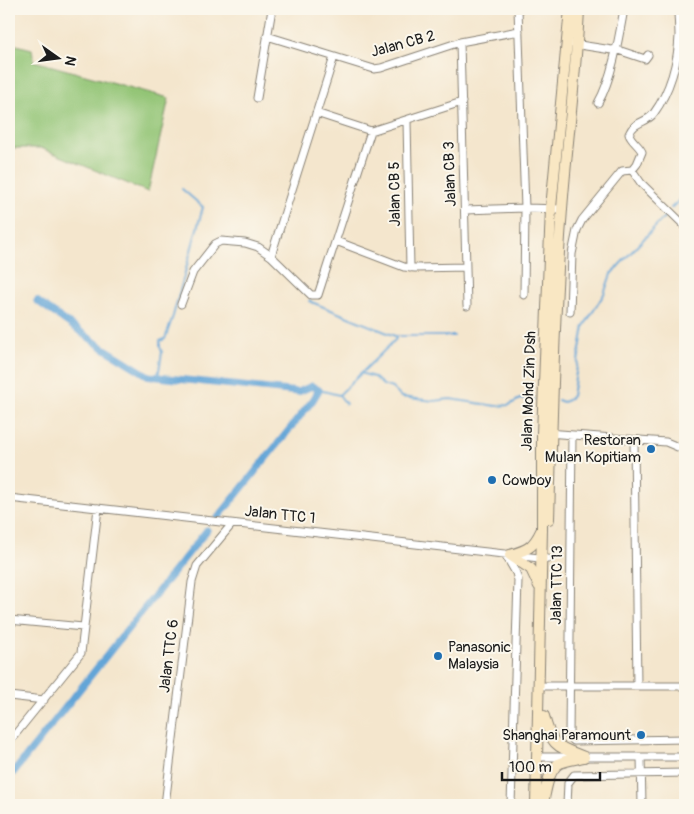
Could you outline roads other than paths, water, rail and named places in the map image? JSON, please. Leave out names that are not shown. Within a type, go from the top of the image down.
[{"type":"main road","name":"Jalan Mohd Zin Dsh","points":[[570,9],[572,44]]},
{"type":"main road","name":"Jalan Mohd Zin Dsh","points":[[540,804],[541,590],[545,559],[542,529],[547,433],[552,382],[556,209],[572,44],[579,9]]},
{"type":"main road","name":"Jalan Mohd Zin Dsh","points":[[540,757],[545,686],[547,433]]},
{"type":"main road","points":[[508,555],[530,548],[536,542],[542,529]]},
{"type":"main road","points":[[508,555],[531,569],[541,590]]},
{"type":"main road","points":[[544,716],[548,732],[554,743],[584,757]]},
{"type":"main road","points":[[540,804],[550,775],[555,768],[559,764],[584,757]]},
{"type":"street","points":[[257,98],[272,9]]},
{"type":"street","points":[[518,9],[525,208],[524,295]]},
{"type":"street","points":[[598,103],[605,91],[624,9]]},
{"type":"street","points":[[570,312],[572,254],[576,230],[616,176],[622,171],[632,170],[637,164],[642,152],[629,134],[636,123],[645,121],[652,116],[659,106],[675,69],[679,34],[678,9]]},
{"type":"street","name":"Jalan CB 2","points":[[267,36],[368,68],[381,68],[460,42],[519,31]]},
{"type":"street","name":"Jalan CB 3","points":[[460,42],[467,306]]},
{"type":"street","points":[[572,44],[615,49],[645,59],[648,55]]},
{"type":"street","points":[[271,256],[334,57]]},
{"type":"street","points":[[316,113],[371,131],[462,102]]},
{"type":"street","name":"Jalan CB 5","points":[[407,121],[410,268]]},
{"type":"street","points":[[181,304],[193,272],[218,242],[245,242],[258,247],[271,256],[312,295],[318,295],[371,131]]},
{"type":"street","points":[[632,170],[634,176],[685,226]]},
{"type":"street","points":[[465,210],[556,209]]},
{"type":"street","points":[[336,241],[410,268],[466,268]]},
{"type":"street","points":[[547,433],[666,442],[680,446],[685,450]]},
{"type":"street","name":"Jalan TTC 13","points":[[572,434],[569,736],[574,741],[685,739]]},
{"type":"street","points":[[634,440],[637,686]]},
{"type":"street","name":"Jalan TTC 1","points":[[9,498],[545,559]]},
{"type":"street","points":[[9,742],[80,654],[98,508]]},
{"type":"street","name":"Jalan TTC 6","points":[[166,805],[192,582],[197,566],[232,524]]},
{"type":"street","points":[[508,555],[506,560],[516,573],[518,580],[511,805]]},
{"type":"street","points":[[9,620],[83,627]]},
{"type":"street","points":[[545,686],[685,686]]},
{"type":"street","points":[[9,696],[44,700]]},
{"type":"street","points":[[540,757],[685,757]]},
{"type":"street","points":[[641,757],[642,805]]},
{"type":"street","points":[[567,805],[568,782],[574,775],[685,773]]},
{"type":"waterway","points":[[158,377],[162,352],[160,341],[165,339],[173,316],[203,207],[182,189]]},
{"type":"waterway","points":[[671,208],[685,195]]},
{"type":"waterway","points":[[558,400],[563,402],[572,396],[584,326],[604,294],[611,274],[667,214]]},
{"type":"waterway","points":[[37,301],[102,347],[149,376],[298,392],[312,386],[319,390],[217,519]]},
{"type":"waterway","points":[[309,301],[395,336],[396,339],[339,395],[319,390]]},
{"type":"waterway","points":[[395,336],[454,336]]},
{"type":"waterway","points":[[360,373],[374,377],[383,385],[392,388],[401,397],[434,401],[450,399],[496,406],[509,405],[520,399],[534,399]]},
{"type":"waterway","points":[[340,396],[346,404]]},
{"type":"waterway","points":[[9,778],[207,530]]},
{"type":"place","name":"Restoran Mulan Kopitiam","points":[[651,449]]},
{"type":"place","name":"Cowboy","points":[[492,480]]},
{"type":"place","name":"Panasonic Malaysia","points":[[438,656]]},
{"type":"place","name":"Shanghai Paramount","points":[[641,735]]}]
